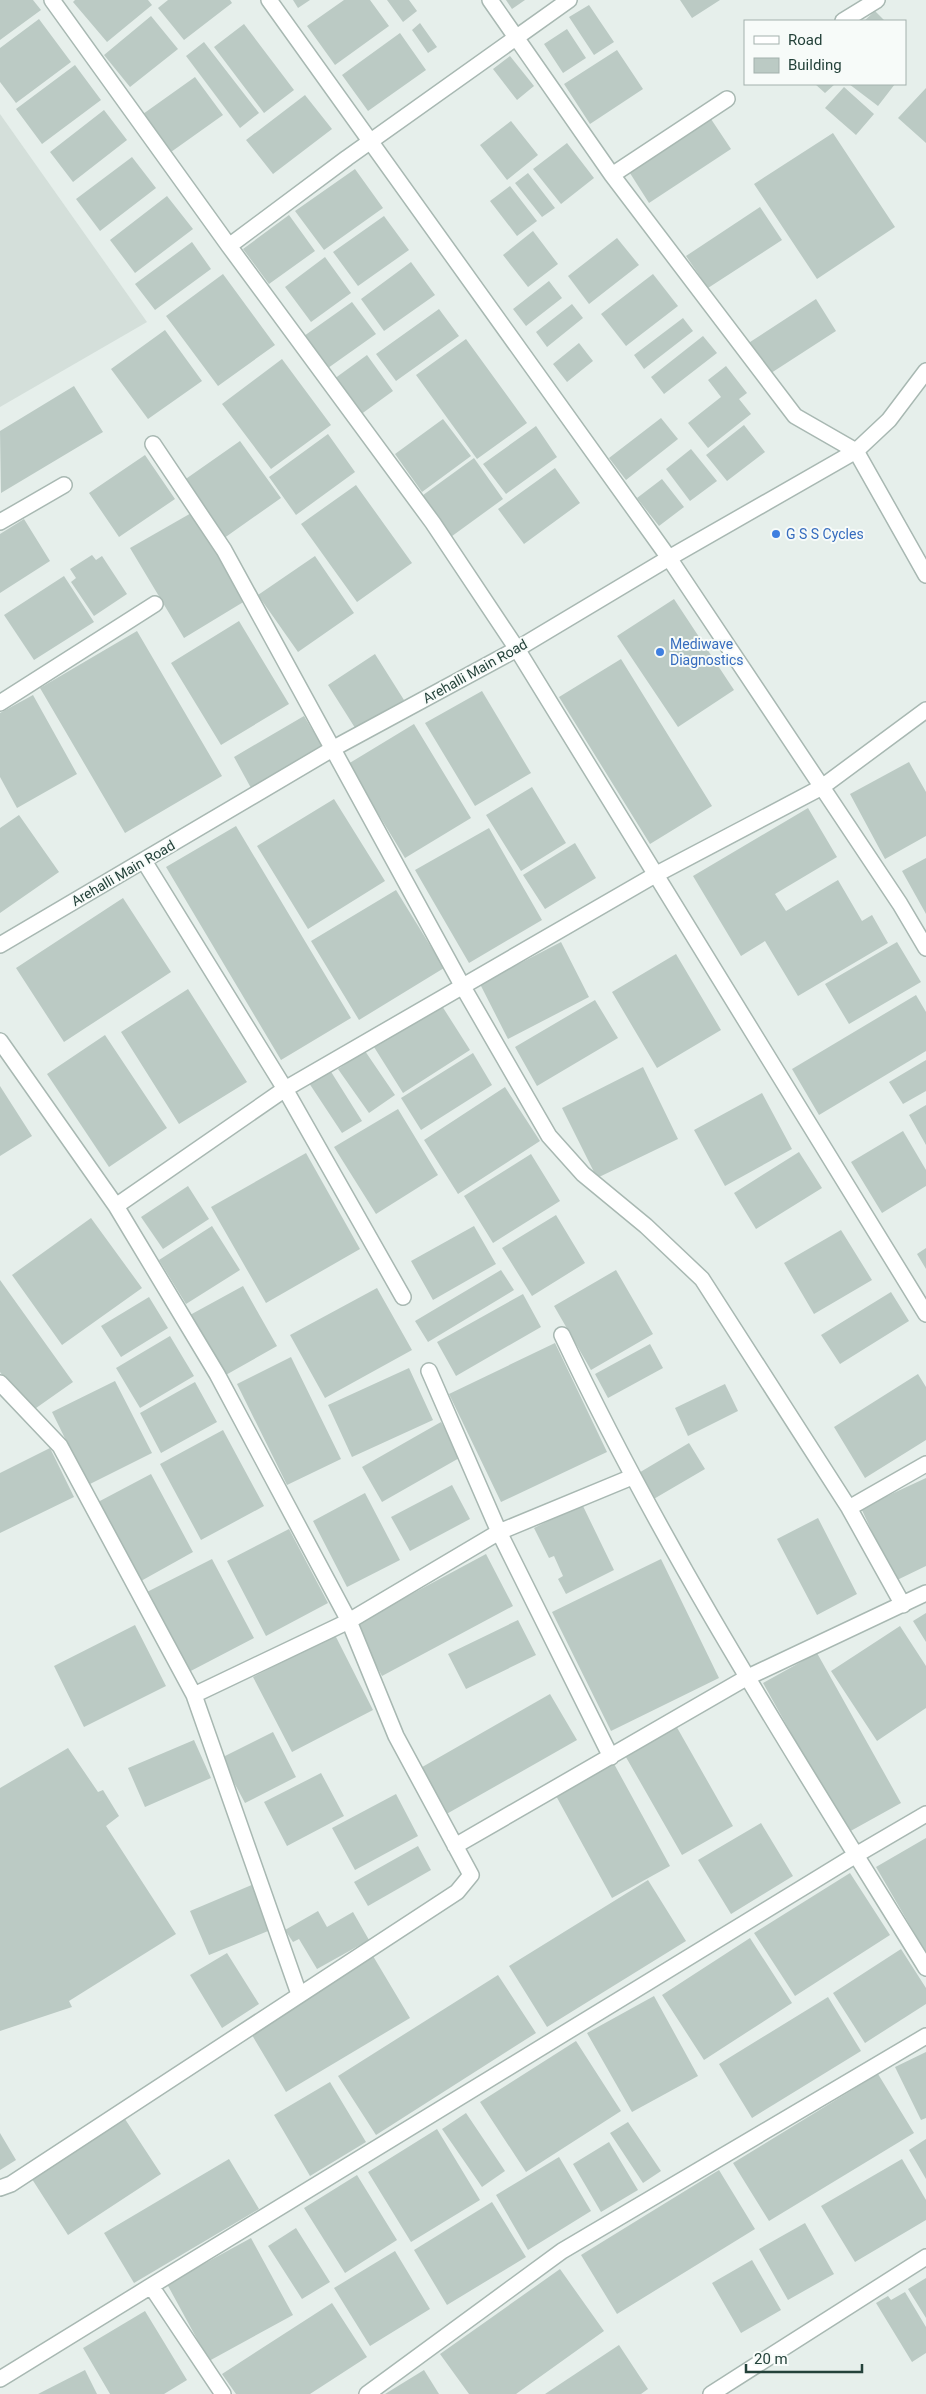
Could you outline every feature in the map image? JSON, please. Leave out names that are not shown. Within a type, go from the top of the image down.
[{"type":"street","points":[[52,0],[229,246],[433,523],[517,649],[926,1314]]},
{"type":"street","points":[[269,0],[669,558],[900,904],[926,948]]},
{"type":"street","points":[[490,0],[612,175],[794,416],[856,451],[926,575]]},
{"type":"street","points":[[229,246],[516,36],[569,0]]},
{"type":"street","points":[[845,20],[877,0]]},
{"type":"street","points":[[612,175],[727,99]]},
{"type":"street","name":"Arehalli Main Road","points":[[0,945],[144,862],[334,748],[517,649],[669,558],[856,451],[889,420],[926,370]]},
{"type":"street","points":[[153,444],[224,550],[334,748],[463,987],[548,1136],[583,1174],[646,1226],[702,1279],[849,1508],[903,1605]]},
{"type":"street","points":[[0,522],[64,485]]},
{"type":"street","points":[[0,703],[155,604]]},
{"type":"street","points":[[116,1206],[285,1089],[655,875],[822,788],[926,710]]},
{"type":"street","points":[[144,862],[285,1089],[403,1297]]},
{"type":"street","points":[[0,1041],[116,1206],[217,1374],[348,1621],[396,1736],[471,1875],[458,1892],[10,2184],[0,2188]]},
{"type":"street","points":[[562,1335],[632,1477],[746,1678],[926,1968]]},
{"type":"street","points":[[429,1372],[499,1532],[611,1757]]},
{"type":"street","points":[[0,1383],[60,1446],[194,1695],[299,1994]]},
{"type":"street","points":[[849,1508],[926,1464]]},
{"type":"street","points":[[194,1695],[348,1621],[499,1532],[632,1477]]},
{"type":"street","points":[[455,1846],[746,1678],[926,1593]]},
{"type":"street","points":[[0,2379],[926,1814]]},
{"type":"street","points":[[366,2394],[562,2251],[926,2036]]},
{"type":"street","points":[[711,2394],[926,2258]]},
{"type":"street","points":[[151,2286],[223,2394]]},
{"type":"shaded area","points":[[0,114],[147,322],[0,407]]},
{"type":"building","points":[[0,0],[33,0],[41,10],[0,40]]},
{"type":"building","points":[[75,0],[148,0],[152,5],[107,42],[73,2]]},
{"type":"building","points":[[168,0],[230,0],[232,3],[184,40],[158,8]]},
{"type":"building","points":[[293,0],[310,0],[298,8]]},
{"type":"building","points":[[344,0],[370,0],[389,26],[335,65],[307,26]]},
{"type":"building","points":[[387,0],[409,0],[417,11],[403,22]]},
{"type":"building","points":[[506,0],[525,0],[512,9]]},
{"type":"building","points":[[680,0],[720,0],[692,18]]},
{"type":"building","points":[[589,5],[614,42],[594,55],[569,17]]},
{"type":"building","points":[[875,11],[884,20],[865,20]]},
{"type":"building","points":[[151,16],[178,49],[130,87],[104,55]]},
{"type":"building","points":[[39,19],[71,62],[16,103],[0,82],[0,48]]},
{"type":"building","points":[[420,23],[437,47],[428,53],[412,30]]},
{"type":"building","points":[[244,24],[294,90],[264,113],[214,47]]},
{"type":"building","points":[[567,29],[586,58],[563,73],[544,44]]},
{"type":"building","points":[[400,33],[426,70],[368,111],[342,75]]},
{"type":"building","points":[[204,42],[259,113],[240,128],[186,56]]},
{"type":"building","points":[[617,50],[643,89],[590,124],[564,84]]},
{"type":"building","points":[[510,56],[534,86],[517,100],[493,69]]},
{"type":"building","points":[[75,65],[101,100],[42,144],[16,109]]},
{"type":"building","points":[[195,77],[223,115],[171,152],[143,114]]},
{"type":"building","points":[[816,85],[834,85],[825,93]]},
{"type":"building","points":[[850,85],[894,85],[878,106]]},
{"type":"building","points":[[844,87],[874,114],[856,135],[825,108]]},
{"type":"building","points":[[926,88],[926,143],[898,118]]},
{"type":"building","points":[[305,95],[332,129],[273,174],[246,140]]},
{"type":"building","points":[[104,110],[127,140],[73,182],[50,152]]},
{"type":"building","points":[[709,116],[731,149],[649,203],[628,170]]},
{"type":"building","points":[[511,121],[538,155],[507,180],[480,145]]},
{"type":"building","points":[[833,133],[895,227],[817,279],[754,184]]},
{"type":"building","points":[[567,143],[594,178],[561,204],[533,169]]},
{"type":"building","points":[[132,157],[156,188],[100,231],[76,199]]},
{"type":"building","points":[[355,169],[383,208],[324,250],[295,211]]},
{"type":"building","points":[[528,173],[555,208],[542,217],[515,183]]},
{"type":"building","points":[[510,186],[537,221],[517,236],[490,201]]},
{"type":"building","points":[[167,196],[193,229],[135,273],[110,240]]},
{"type":"building","points":[[760,207],[782,240],[708,288],[686,256]]},
{"type":"building","points":[[289,215],[315,251],[269,284],[243,249]]},
{"type":"building","points":[[384,216],[409,250],[358,286],[333,252]]},
{"type":"building","points":[[533,231],[558,264],[528,287],[503,255]]},
{"type":"building","points":[[617,238],[639,265],[589,304],[568,276]]},
{"type":"building","points":[[192,242],[211,269],[155,310],[135,284]]},
{"type":"building","points":[[325,257],[351,293],[311,322],[285,287]]},
{"type":"building","points":[[411,262],[435,295],[384,331],[361,299]]},
{"type":"building","points":[[223,274],[275,345],[218,386],[166,316]]},
{"type":"building","points":[[653,274],[678,306],[626,346],[601,314]]},
{"type":"building","points":[[549,281],[562,298],[526,326],[513,309]]},
{"type":"building","points":[[816,299],[836,331],[768,375],[747,344]]},
{"type":"building","points":[[352,302],[376,334],[328,368],[304,336]]},
{"type":"building","points":[[572,304],[583,318],[547,347],[536,332]]},
{"type":"building","points":[[439,309],[459,336],[396,381],[376,354]]},
{"type":"building","points":[[683,318],[693,331],[644,369],[634,355]]},
{"type":"building","points":[[165,330],[202,381],[148,419],[111,369]]},
{"type":"building","points":[[703,336],[717,353],[664,394],[651,377]]},
{"type":"building","points":[[466,339],[527,423],[477,459],[416,375]]},
{"type":"building","points":[[579,343],[593,361],[567,382],[553,364]]},
{"type":"building","points":[[367,355],[393,391],[360,415],[334,379]]},
{"type":"building","points":[[282,359],[331,425],[271,469],[222,404]]},
{"type":"building","points":[[726,366],[747,393],[739,399],[751,414],[708,448],[688,423],[721,397],[708,380]]},
{"type":"building","points":[[74,386],[103,432],[1,493],[0,431]]},
{"type":"building","points":[[661,418],[678,439],[626,480],[609,458]]},
{"type":"building","points":[[443,419],[471,456],[422,492],[395,454]]},
{"type":"building","points":[[744,425],[765,452],[727,481],[706,455]]},
{"type":"building","points":[[536,426],[557,457],[506,494],[483,464]]},
{"type":"building","points":[[328,434],[355,472],[296,515],[269,477]]},
{"type":"building","points":[[240,441],[281,498],[220,541],[180,483]]},
{"type":"building","points":[[691,449],[717,481],[690,501],[666,469]]},
{"type":"building","points":[[145,455],[175,499],[119,537],[89,493]]},
{"type":"building","points":[[474,458],[503,499],[448,539],[419,498]]},
{"type":"building","points":[[555,468],[580,503],[524,544],[498,509]]},
{"type":"building","points":[[662,479],[684,507],[659,526],[637,498]]},
{"type":"building","points":[[356,485],[412,563],[357,602],[301,524]]},
{"type":"building","points":[[193,512],[245,601],[184,638],[130,548]]},
{"type":"building","points":[[24,519],[50,561],[0,593],[0,534]]},
{"type":"building","points":[[92,555],[96,560],[102,556],[127,594],[94,616],[71,582],[76,578],[70,569]]},
{"type":"building","points":[[315,556],[354,613],[298,652],[258,595]]},
{"type":"building","points":[[64,576],[94,622],[34,660],[4,615]]},
{"type":"building","points":[[674,599],[734,690],[678,727],[617,636]]},
{"type":"building","points":[[239,621],[289,704],[221,745],[171,663]]},
{"type":"building","points":[[137,631],[222,776],[125,833],[40,688]]},
{"type":"building","points":[[375,654],[404,700],[357,731],[328,685]]},
{"type":"building","points":[[621,659],[712,806],[650,844],[559,697]]},
{"type":"building","points":[[482,691],[531,773],[475,806],[425,723]]},
{"type":"building","points":[[33,695],[77,774],[17,808],[0,777],[0,713]]},
{"type":"building","points":[[304,716],[322,746],[251,788],[234,757]]},
{"type":"building","points":[[414,724],[471,818],[405,858],[348,764]]},
{"type":"building","points":[[909,762],[926,792],[926,836],[885,859],[850,794]]},
{"type":"building","points":[[532,787],[566,843],[521,871],[486,815]]},
{"type":"building","points":[[334,799],[385,881],[308,929],[257,846]]},
{"type":"building","points":[[808,808],[837,857],[775,894],[786,911],[838,880],[862,921],[872,915],[888,943],[798,996],[765,941],[741,956],[693,876]]},
{"type":"building","points":[[19,815],[59,872],[0,913],[0,828]]},
{"type":"building","points":[[236,826],[351,1018],[281,1060],[166,867]]},
{"type":"building","points":[[489,828],[542,920],[469,963],[415,870]]},
{"type":"building","points":[[575,843],[596,878],[545,909],[523,875]]},
{"type":"building","points":[[926,858],[926,914],[902,871]]},
{"type":"building","points":[[396,890],[444,968],[359,1020],[311,941]]},
{"type":"building","points":[[123,898],[171,972],[64,1042],[16,968]]},
{"type":"building","points":[[561,942],[589,997],[508,1039],[480,984]]},
{"type":"building","points":[[897,942],[921,982],[849,1024],[825,984]]},
{"type":"building","points":[[676,954],[721,1030],[657,1068],[612,992]]},
{"type":"building","points":[[188,989],[247,1082],[179,1124],[121,1032]]},
{"type":"building","points":[[916,995],[926,1012],[926,1051],[819,1115],[792,1069]]},
{"type":"building","points":[[595,1000],[618,1038],[537,1086],[515,1047]]},
{"type":"building","points":[[442,1006],[470,1050],[403,1093],[374,1047]]},
{"type":"building","points":[[105,1035],[167,1128],[109,1167],[47,1074]]},
{"type":"building","points":[[365,1051],[395,1095],[369,1113],[338,1069]]},
{"type":"building","points":[[473,1053],[492,1085],[421,1130],[401,1098]]},
{"type":"building","points":[[926,1060],[926,1091],[903,1104],[889,1082]]},
{"type":"building","points":[[328,1067],[362,1121],[342,1133],[307,1080]]},
{"type":"building","points":[[643,1067],[678,1139],[597,1178],[562,1108]]},
{"type":"building","points":[[0,1086],[32,1136],[0,1156]]},
{"type":"building","points":[[505,1087],[540,1141],[458,1194],[424,1140]]},
{"type":"building","points":[[762,1093],[792,1149],[725,1186],[694,1130]]},
{"type":"building","points":[[926,1105],[926,1145],[909,1115]]},
{"type":"building","points":[[398,1109],[438,1175],[376,1214],[334,1147]]},
{"type":"building","points":[[903,1131],[926,1170],[926,1186],[882,1213],[851,1162]]},
{"type":"building","points":[[799,1152],[822,1188],[756,1229],[734,1193]]},
{"type":"building","points":[[306,1153],[360,1249],[266,1303],[211,1207]]},
{"type":"building","points":[[531,1154],[560,1201],[493,1243],[464,1196]]},
{"type":"building","points":[[188,1186],[209,1219],[163,1249],[141,1217]]},
{"type":"building","points":[[556,1215],[585,1263],[532,1296],[502,1248]]},
{"type":"building","points":[[91,1218],[142,1288],[62,1345],[12,1275]]},
{"type":"building","points":[[212,1226],[240,1270],[186,1304],[159,1260]]},
{"type":"building","points":[[474,1226],[496,1264],[433,1300],[411,1261]]},
{"type":"building","points":[[841,1230],[872,1280],[814,1314],[784,1263]]},
{"type":"building","points":[[926,1248],[926,1269],[917,1254]]},
{"type":"building","points":[[501,1270],[514,1290],[428,1342],[415,1321]]},
{"type":"building","points":[[616,1270],[653,1334],[591,1370],[554,1306]]},
{"type":"building","points":[[0,1280],[73,1382],[29,1413],[0,1372]]},
{"type":"building","points":[[243,1286],[277,1346],[224,1376],[190,1315]]},
{"type":"building","points":[[377,1288],[412,1350],[325,1398],[290,1335]]},
{"type":"building","points":[[891,1292],[909,1321],[840,1364],[821,1335]]},
{"type":"building","points":[[523,1294],[541,1327],[456,1376],[437,1342]]},
{"type":"building","points":[[149,1297],[168,1328],[121,1357],[101,1326]]},
{"type":"building","points":[[170,1336],[194,1376],[140,1408],[116,1368]]},
{"type":"building","points":[[555,1343],[607,1452],[501,1502],[449,1394]]},
{"type":"building","points":[[650,1344],[663,1368],[608,1398],[595,1374]]},
{"type":"building","points":[[291,1357],[341,1459],[287,1485],[237,1384]]},
{"type":"building","points":[[409,1368],[433,1420],[352,1457],[328,1405]]},
{"type":"building","points":[[918,1374],[926,1387],[926,1440],[865,1478],[834,1427]]},
{"type":"building","points":[[115,1381],[152,1453],[88,1485],[52,1412]]},
{"type":"building","points":[[195,1382],[217,1422],[161,1453],[140,1413]]},
{"type":"building","points":[[725,1384],[738,1411],[688,1436],[675,1408]]},
{"type":"building","points":[[441,1422],[461,1457],[382,1502],[362,1467]]},
{"type":"building","points":[[223,1430],[264,1506],[201,1540],[160,1464]]},
{"type":"building","points":[[689,1443],[705,1469],[652,1500],[637,1474]]},
{"type":"building","points":[[50,1448],[74,1497],[0,1533],[0,1473]]},
{"type":"building","points":[[151,1474],[193,1552],[141,1581],[98,1502]]},
{"type":"building","points":[[926,1478],[926,1566],[895,1581],[861,1508]]},
{"type":"building","points":[[452,1485],[470,1519],[410,1551],[391,1517]]},
{"type":"building","points":[[365,1493],[400,1560],[347,1587],[313,1521]]},
{"type":"building","points":[[582,1504],[614,1570],[566,1594],[558,1579],[563,1576],[554,1556],[549,1558],[534,1528]]},
{"type":"building","points":[[818,1518],[857,1594],[817,1615],[777,1539]]},
{"type":"building","points":[[289,1529],[328,1603],[266,1636],[227,1561]]},
{"type":"building","points":[[486,1554],[513,1606],[382,1676],[354,1625]]},
{"type":"building","points":[[212,1559],[254,1638],[185,1674],[143,1594]]},
{"type":"building","points":[[661,1559],[719,1678],[611,1731],[552,1612]]},
{"type":"building","points":[[926,1613],[926,1642],[913,1621]]},
{"type":"building","points":[[518,1620],[536,1655],[466,1689],[448,1654]]},
{"type":"building","points":[[135,1625],[166,1686],[84,1727],[54,1666]]},
{"type":"building","points":[[900,1626],[926,1666],[926,1708],[877,1741],[831,1671]]},
{"type":"building","points":[[335,1635],[373,1710],[292,1752],[253,1677]]},
{"type":"building","points":[[817,1653],[901,1803],[847,1833],[763,1683]]},
{"type":"building","points":[[550,1694],[577,1740],[443,1816],[417,1770]]},
{"type":"building","points":[[675,1724],[733,1826],[682,1855],[623,1752]]},
{"type":"building","points":[[273,1732],[296,1777],[245,1803],[221,1758]]},
{"type":"building","points":[[194,1740],[211,1778],[145,1807],[128,1768]]},
{"type":"building","points":[[68,1748],[98,1792],[103,1790],[119,1816],[106,1826],[176,1934],[69,2001],[72,2007],[0,2031],[0,1788]]},
{"type":"building","points":[[613,1762],[670,1866],[612,1898],[555,1794]]},
{"type":"building","points":[[321,1773],[344,1816],[287,1846],[264,1802]]},
{"type":"building","points":[[396,1794],[418,1836],[355,1870],[332,1828]]},
{"type":"building","points":[[761,1823],[793,1876],[731,1914],[698,1860]]},
{"type":"building","points":[[926,1838],[926,1953],[876,1867]]},
{"type":"building","points":[[418,1846],[431,1870],[368,1906],[354,1882]]},
{"type":"building","points":[[850,1873],[890,1935],[795,1996],[754,1933]]},
{"type":"building","points":[[648,1880],[686,1941],[547,2027],[509,1966]]},
{"type":"building","points":[[254,1884],[273,1929],[209,1955],[190,1911]]},
{"type":"building","points":[[318,1911],[327,1927],[353,1912],[369,1940],[317,1969],[299,1939],[293,1942],[285,1930]]},
{"type":"building","points":[[750,1938],[792,2003],[704,2060],[662,1995]]},
{"type":"building","points":[[901,1949],[926,1988],[926,2004],[865,2043],[833,1993]]},
{"type":"building","points":[[227,1953],[259,2004],[222,2028],[190,1975]]},
{"type":"building","points":[[373,1956],[410,2018],[286,2092],[249,2030]]},
{"type":"building","points":[[498,1975],[536,2033],[376,2135],[338,2076]]},
{"type":"building","points":[[654,1996],[698,2076],[632,2112],[587,2033]]},
{"type":"building","points":[[828,1997],[861,2051],[752,2118],[719,2064]]},
{"type":"building","points":[[576,2041],[621,2111],[526,2172],[480,2102]]},
{"type":"building","points":[[926,2052],[926,2118],[921,2120],[895,2067]]},
{"type":"building","points":[[878,2074],[914,2133],[769,2221],[733,2163]]},
{"type":"building","points":[[330,2082],[366,2142],[310,2176],[274,2115]]},
{"type":"building","points":[[466,2113],[505,2171],[482,2187],[442,2129]]},
{"type":"building","points":[[123,2116],[161,2174],[68,2235],[30,2176]]},
{"type":"building","points":[[628,2122],[661,2171],[643,2183],[610,2133]]},
{"type":"building","points":[[437,2129],[480,2200],[411,2242],[368,2172]]},
{"type":"building","points":[[0,2133],[16,2160],[0,2170]]},
{"type":"building","points":[[926,2139],[926,2179],[909,2150]]},
{"type":"building","points":[[609,2142],[638,2190],[601,2212],[573,2164]]},
{"type":"building","points":[[559,2157],[591,2211],[528,2250],[496,2195]]},
{"type":"building","points":[[229,2159],[259,2209],[134,2283],[104,2233]]},
{"type":"building","points":[[902,2159],[926,2200],[926,2220],[855,2262],[821,2206]]},
{"type":"building","points":[[719,2170],[755,2229],[617,2314],[581,2255]]},
{"type":"building","points":[[357,2175],[397,2240],[345,2273],[304,2208]]},
{"type":"building","points":[[492,2202],[526,2257],[447,2305],[414,2250]]},
{"type":"building","points":[[805,2223],[834,2274],[788,2300],[759,2249]]},
{"type":"building","points":[[296,2228],[330,2282],[302,2299],[268,2246]]},
{"type":"building","points":[[251,2238],[293,2315],[209,2361],[167,2284]]},
{"type":"building","points":[[395,2251],[430,2309],[370,2346],[334,2288]]},
{"type":"building","points":[[752,2260],[781,2310],[741,2333],[712,2283]]},
{"type":"building","points":[[560,2269],[604,2331],[516,2394],[469,2394],[440,2354]]},
{"type":"building","points":[[926,2278],[926,2318],[908,2289]]},
{"type":"building","points":[[905,2292],[926,2327],[926,2353],[912,2362],[876,2303],[888,2296],[891,2300]]},
{"type":"building","points":[[332,2303],[367,2357],[310,2394],[236,2394],[222,2374]]},
{"type":"building","points":[[145,2311],[187,2380],[164,2394],[110,2394],[83,2348]]},
{"type":"building","points":[[619,2345],[648,2389],[641,2394],[545,2394]]},
{"type":"building","points":[[85,2370],[97,2394],[38,2394]]},
{"type":"building","points":[[424,2370],[439,2394],[385,2394]]},
{"type":"place","name":"G S S Cycles","points":[[776,534]]},
{"type":"place","name":"Mediwave Diagnostics","points":[[660,652]]}]
